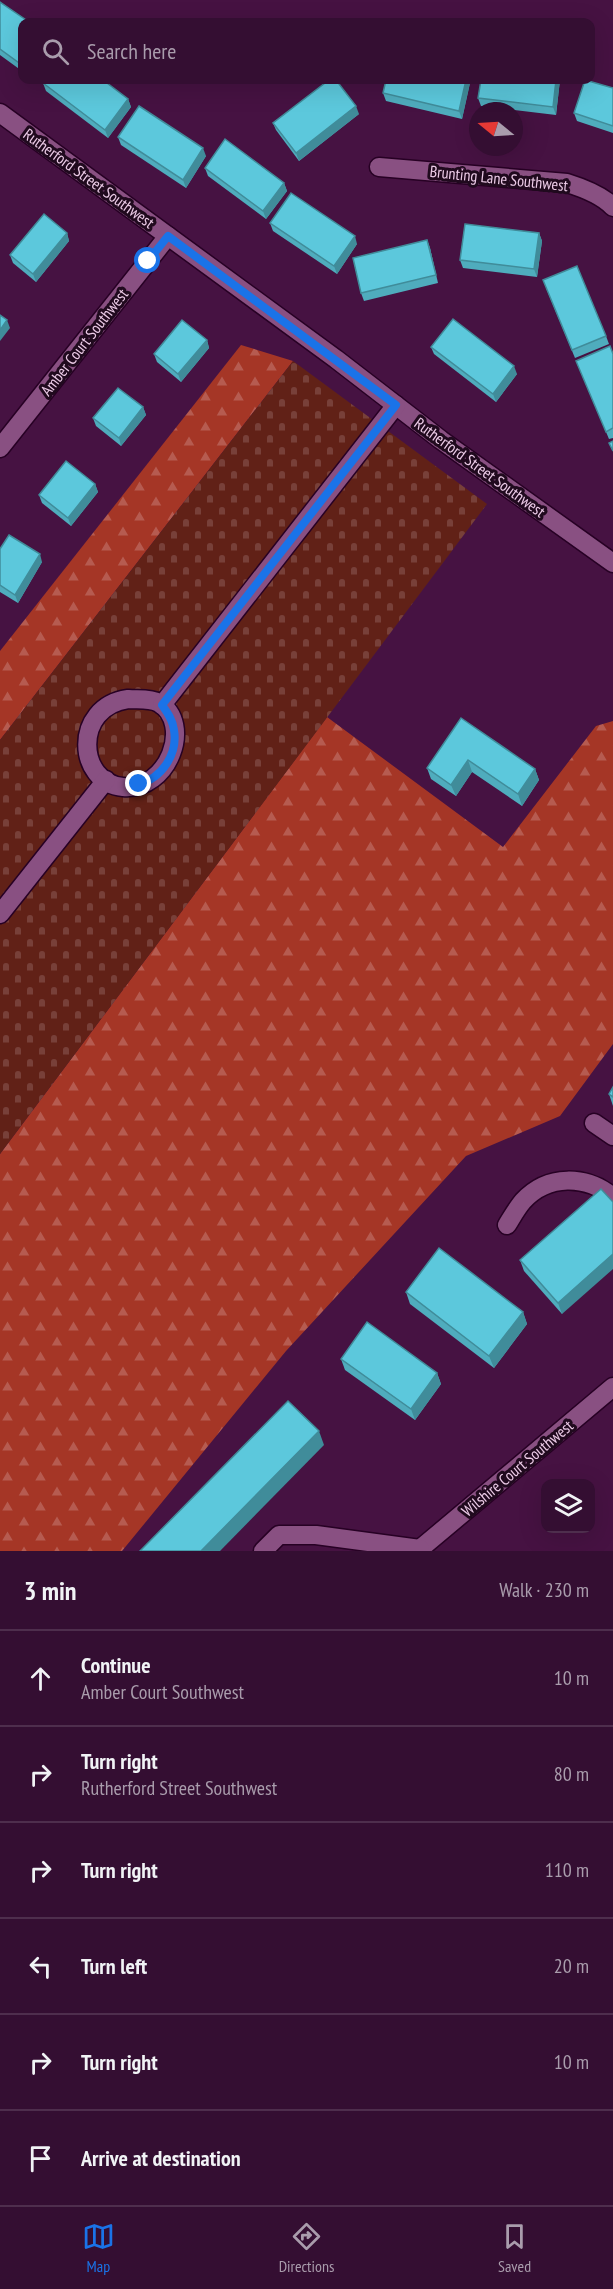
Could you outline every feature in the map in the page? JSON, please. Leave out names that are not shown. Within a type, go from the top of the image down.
[{"type":"street","name":"Rutherford Street Southwest","points":[[0,113],[613,563]]},
{"type":"street","name":"Brunting Lane Southwest","points":[[379,167],[567,183],[582,188],[613,207]]},
{"type":"street","name":"Amber Court Southwest","points":[[0,448],[168,236]]},
{"type":"street","points":[[162,705],[396,405]]},
{"type":"street","points":[[128,699],[153,700],[162,705],[170,717],[174,730],[169,760],[163,770],[151,781],[122,787],[106,780],[96,772],[86,749],[87,735],[99,711],[115,701],[128,699]]},
{"type":"street","points":[[0,914],[106,780]]},
{"type":"street","points":[[594,1123],[613,1136]]},
{"type":"street","points":[[507,1225],[524,1200],[545,1186],[566,1178],[601,1187],[613,1197]]},
{"type":"street","name":"Wilshire Court Southwest","points":[[421,1550],[613,1387]]},
{"type":"street","points":[[263,1551],[279,1535],[316,1535],[421,1550]]},
{"type":"green space","points":[[241,345],[293,361],[0,740],[0,651]]},
{"type":"green space","points":[[293,361],[487,504],[0,1154],[0,740]]},
{"type":"green space","points":[[327,717],[503,847],[596,726],[613,721],[613,1044],[560,1116],[466,1156],[286,1351],[122,1551],[0,1551],[0,1154]]},
{"type":"building","points":[[0,2],[23,18],[18,18],[18,62],[0,49]]},
{"type":"building","points":[[595,83],[613,88],[613,126],[574,113],[584,84]]},
{"type":"building","points":[[44,84],[108,84],[128,99],[105,130]]},
{"type":"building","points":[[324,84],[339,84],[356,106],[296,153],[273,123]]},
{"type":"building","points":[[385,84],[465,84],[459,111],[383,93]]},
{"type":"building","points":[[480,84],[556,84],[553,107],[478,98]]},
{"type":"building","points":[[139,106],[203,148],[183,180],[118,137]]},
{"type":"building","points":[[225,139],[284,183],[263,211],[205,168]]},
{"type":"building","points":[[291,193],[355,236],[334,266],[270,223]]},
{"type":"building","points":[[44,214],[67,233],[33,274],[10,255]]},
{"type":"building","points":[[465,224],[539,233],[534,269],[460,260]]},
{"type":"building","points":[[427,240],[436,275],[361,293],[353,258]]},
{"type":"building","points":[[577,266],[606,336],[572,350],[543,280]]},
{"type":"building","points":[[0,315],[7,320],[0,330]]},
{"type":"building","points":[[453,319],[514,366],[493,394],[431,347]]},
{"type":"building","points":[[182,320],[207,340],[178,374],[154,354]]},
{"type":"building","points":[[610,346],[613,354],[613,428],[606,432],[576,361]]},
{"type":"building","points":[[118,388],[143,407],[119,438],[93,418]]},
{"type":"building","points":[[66,461],[95,484],[68,518],[39,495]]},
{"type":"building","points":[[9,535],[40,554],[15,595],[0,585],[0,549]]},
{"type":"building","points":[[461,718],[535,769],[518,794],[468,760],[451,785],[427,768]]},
{"type":"building","points":[[601,1189],[613,1202],[613,1254],[558,1303],[520,1260]]},
{"type":"building","points":[[439,1248],[523,1312],[489,1356],[406,1292]]},
{"type":"building","points":[[367,1322],[437,1373],[411,1409],[341,1359]]},
{"type":"building","points":[[288,1401],[319,1431],[201,1551],[140,1551]]},
{"type":"route","points":[[139,784],[151,781],[163,770],[169,760],[174,730],[170,717],[162,705],[396,405],[168,236],[148,261]]}]
